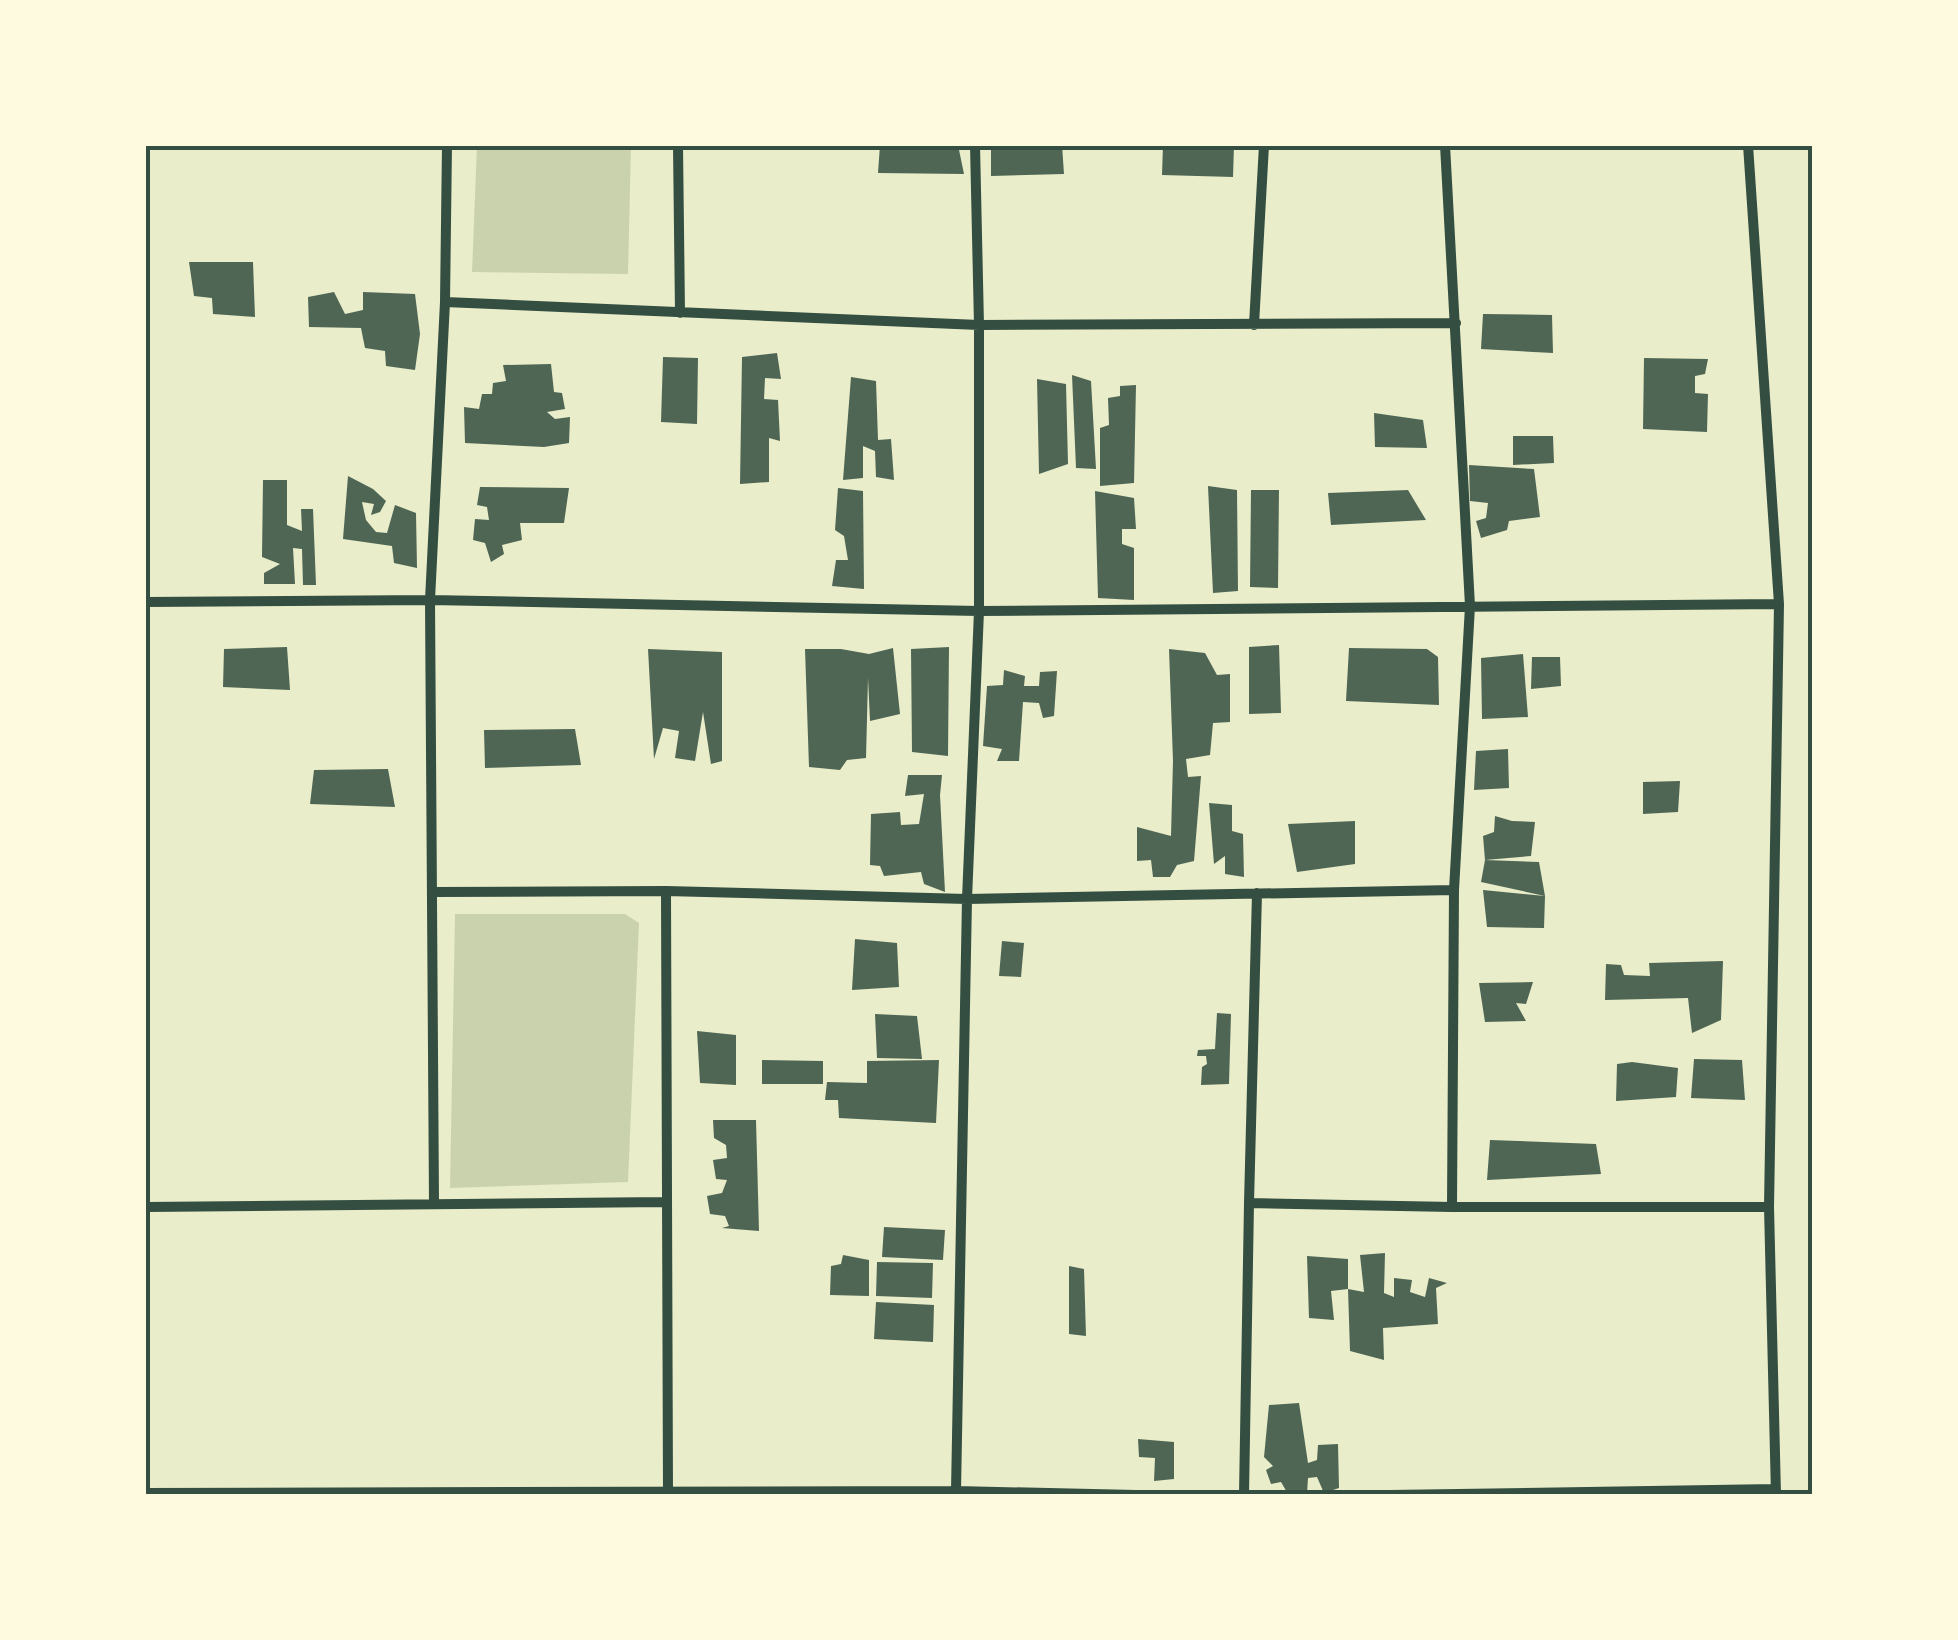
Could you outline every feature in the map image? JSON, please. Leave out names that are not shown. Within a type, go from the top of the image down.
[{"type":"street","points":[[434,1203],[430,600],[445,302],[447,145]]},
{"type":"street","points":[[678,145],[680,313]]},
{"type":"street","points":[[956,1492],[966,899],[979,611],[975,145]]},
{"type":"street","points":[[1254,325],[1264,145]]},
{"type":"street","points":[[1446,145],[1470,606],[1454,890],[1452,1207]]},
{"type":"street","points":[[1389,1495],[1776,1492],[1769,1207],[1779,604],[1748,145]]},
{"type":"street","points":[[445,302],[979,325],[1456,323]]},
{"type":"street","points":[[145,602],[430,600],[979,611],[1779,604]]},
{"type":"street","points":[[433,892],[666,892],[966,899],[1454,890]]},
{"type":"street","points":[[666,892],[668,1493]]},
{"type":"street","points":[[1244,1495],[1258,892]]},
{"type":"street","points":[[145,1207],[666,1202]]},
{"type":"street","points":[[1249,1203],[1769,1207]]},
{"type":"street","points":[[145,1492],[1136,1495]]},
{"type":"green space","points":[[477,145],[631,145],[628,274],[472,272]]},
{"type":"green space","points":[[455,914],[625,914],[639,923],[628,1182],[450,1188]]},
{"type":"building","points":[[880,145],[958,145],[964,174],[878,173]]},
{"type":"building","points":[[991,145],[1062,145],[1064,174],[991,176]]},
{"type":"building","points":[[1163,145],[1234,145],[1233,177],[1162,175]]},
{"type":"building","points":[[189,262],[253,262],[255,317],[213,314],[212,298],[194,296]]},
{"type":"building","points":[[334,292],[345,314],[363,310],[363,292],[415,294],[420,334],[415,370],[386,366],[385,351],[365,348],[361,328],[309,327],[308,297]]},
{"type":"building","points":[[1483,314],[1552,315],[1553,353],[1481,349]]},
{"type":"building","points":[[777,353],[781,379],[765,378],[764,399],[778,400],[780,441],[769,438],[769,482],[740,484],[742,357]]},
{"type":"building","points":[[663,357],[698,358],[697,424],[661,422]]},
{"type":"building","points":[[1644,358],[1708,359],[1705,374],[1695,376],[1695,393],[1708,394],[1707,432],[1643,429]]},
{"type":"building","points":[[551,364],[554,392],[562,393],[565,409],[547,412],[555,419],[570,417],[569,443],[544,447],[465,443],[464,407],[479,409],[482,394],[492,394],[493,383],[506,381],[503,365]]},
{"type":"building","points":[[1072,375],[1091,381],[1096,469],[1076,468]]},
{"type":"building","points":[[851,377],[876,381],[878,440],[891,439],[894,480],[876,477],[875,451],[863,446],[863,478],[843,480]]},
{"type":"building","points":[[1037,379],[1066,384],[1068,464],[1039,474]]},
{"type":"building","points":[[1136,385],[1134,483],[1100,486],[1100,428],[1109,425],[1108,398],[1120,396],[1120,386]]},
{"type":"building","points":[[1374,413],[1423,420],[1427,448],[1375,447]]},
{"type":"building","points":[[1513,436],[1553,436],[1554,463],[1513,465]]},
{"type":"building","points":[[1469,465],[1534,469],[1540,517],[1509,521],[1507,530],[1481,538],[1476,521],[1486,518],[1488,503],[1470,501]]},
{"type":"building","points":[[348,476],[386,501],[380,512],[371,515],[374,504],[362,502],[366,520],[376,532],[387,533],[395,505],[416,513],[417,568],[394,563],[392,546],[343,539]]},
{"type":"building","points":[[263,480],[287,480],[287,525],[302,531],[301,509],[313,509],[316,585],[303,585],[302,549],[293,548],[295,584],[264,584],[264,573],[280,564],[262,557]]},
{"type":"building","points":[[1208,486],[1237,490],[1238,591],[1213,593]]},
{"type":"building","points":[[480,487],[569,488],[564,523],[520,523],[522,540],[502,545],[504,554],[491,562],[485,543],[473,540],[475,519],[489,520],[487,507],[477,505]]},
{"type":"building","points":[[838,488],[863,491],[864,589],[832,586],[836,560],[848,560],[844,536],[835,530]]},
{"type":"building","points":[[1251,490],[1279,490],[1278,588],[1250,587]]},
{"type":"building","points":[[1408,490],[1426,520],[1331,525],[1328,493]]},
{"type":"building","points":[[1095,491],[1134,498],[1136,529],[1122,529],[1122,544],[1134,548],[1134,600],[1098,598]]},
{"type":"building","points":[[1279,645],[1281,713],[1249,714],[1249,647]]},
{"type":"building","points":[[287,647],[290,690],[223,687],[224,649]]},
{"type":"building","points":[[949,647],[948,756],[912,752],[911,649]]},
{"type":"building","points":[[893,648],[900,714],[870,721],[868,678],[866,758],[847,760],[840,770],[809,767],[805,649],[869,654]]},
{"type":"building","points":[[1349,648],[1427,649],[1438,657],[1439,705],[1346,701]]},
{"type":"building","points":[[648,649],[722,652],[722,761],[711,764],[703,712],[695,761],[675,758],[679,731],[663,728],[654,759]]},
{"type":"building","points":[[1169,649],[1205,653],[1217,675],[1230,674],[1230,722],[1213,723],[1210,755],[1186,759],[1188,777],[1201,776],[1194,861],[1177,865],[1170,877],[1153,877],[1151,860],[1137,861],[1137,827],[1171,836]]},
{"type":"building","points":[[1523,654],[1528,717],[1482,719],[1481,658]]},
{"type":"building","points":[[1532,657],[1560,657],[1561,686],[1531,689]]},
{"type":"building","points":[[1004,670],[1025,676],[1024,686],[1039,686],[1040,672],[1057,671],[1054,716],[1043,718],[1039,703],[1023,702],[1019,761],[997,761],[1002,749],[983,746],[987,686],[1003,685]]},
{"type":"building","points":[[575,729],[581,765],[485,768],[484,730]]},
{"type":"building","points":[[1508,749],[1509,788],[1474,790],[1476,751]]},
{"type":"building","points":[[388,769],[395,807],[310,804],[314,770]]},
{"type":"building","points":[[908,775],[942,775],[945,892],[924,884],[921,872],[884,876],[880,866],[870,865],[871,814],[900,812],[901,825],[919,824],[924,794],[905,796]]},
{"type":"building","points":[[1680,781],[1678,812],[1643,814],[1643,782]]},
{"type":"building","points":[[1209,803],[1232,805],[1232,831],[1243,834],[1244,877],[1225,874],[1225,856],[1214,864]]},
{"type":"building","points":[[1495,816],[1535,822],[1531,856],[1485,860],[1483,836],[1494,832]]},
{"type":"building","points":[[1355,821],[1355,864],[1297,872],[1288,824]]},
{"type":"building","points":[[1485,860],[1539,862],[1545,896],[1481,882]]},
{"type":"building","points":[[1483,890],[1545,896],[1544,928],[1487,927]]},
{"type":"building","points":[[855,939],[897,943],[899,987],[852,990]]},
{"type":"building","points":[[1002,941],[1024,943],[1021,977],[999,976]]},
{"type":"building","points":[[1723,961],[1721,1020],[1692,1033],[1688,998],[1605,1000],[1606,964],[1621,965],[1624,975],[1650,976],[1649,963]]},
{"type":"building","points":[[1533,982],[1526,1004],[1516,1003],[1526,1021],[1485,1022],[1479,983]]},
{"type":"building","points":[[1217,1013],[1231,1014],[1229,1084],[1201,1085],[1202,1067],[1207,1064],[1206,1056],[1197,1056],[1198,1050],[1215,1049]]},
{"type":"building","points":[[875,1014],[917,1016],[922,1059],[877,1058]]},
{"type":"building","points":[[697,1031],[736,1035],[736,1085],[700,1083]]},
{"type":"building","points":[[1694,1059],[1742,1060],[1745,1100],[1691,1098]]},
{"type":"building","points":[[762,1060],[823,1061],[823,1084],[762,1084]]},
{"type":"building","points":[[939,1060],[936,1123],[839,1118],[838,1100],[825,1100],[827,1082],[867,1083],[867,1061]]},
{"type":"building","points":[[1617,1064],[1678,1068],[1676,1097],[1616,1101]]},
{"type":"building","points":[[713,1120],[756,1120],[759,1231],[722,1228],[729,1226],[725,1216],[710,1214],[707,1196],[722,1193],[727,1180],[716,1179],[713,1160],[727,1158],[726,1145],[714,1138]]},
{"type":"building","points":[[1490,1140],[1596,1144],[1601,1174],[1487,1180]]},
{"type":"building","points":[[884,1227],[945,1230],[943,1260],[882,1257]]},
{"type":"building","points":[[1385,1253],[1384,1293],[1394,1297],[1394,1278],[1412,1280],[1410,1292],[1425,1297],[1429,1278],[1447,1283],[1436,1288],[1438,1324],[1383,1328],[1384,1360],[1350,1351],[1348,1289],[1364,1292],[1360,1255]]},
{"type":"building","points":[[843,1255],[869,1260],[869,1296],[830,1295],[831,1266],[841,1264]]},
{"type":"building","points":[[1307,1256],[1348,1259],[1348,1289],[1331,1291],[1334,1320],[1309,1318]]},
{"type":"building","points":[[877,1262],[933,1263],[932,1298],[876,1296]]},
{"type":"building","points":[[1069,1266],[1084,1269],[1086,1336],[1069,1334]]},
{"type":"building","points":[[876,1302],[934,1305],[933,1342],[874,1339]]},
{"type":"building","points":[[1299,1403],[1308,1463],[1317,1460],[1318,1445],[1338,1444],[1339,1488],[1324,1493],[1317,1477],[1308,1478],[1307,1494],[1288,1494],[1281,1482],[1271,1484],[1266,1470],[1273,1466],[1264,1457],[1269,1405]]},
{"type":"building","points":[[1138,1439],[1174,1442],[1174,1479],[1154,1481],[1155,1458],[1139,1457]]}]
